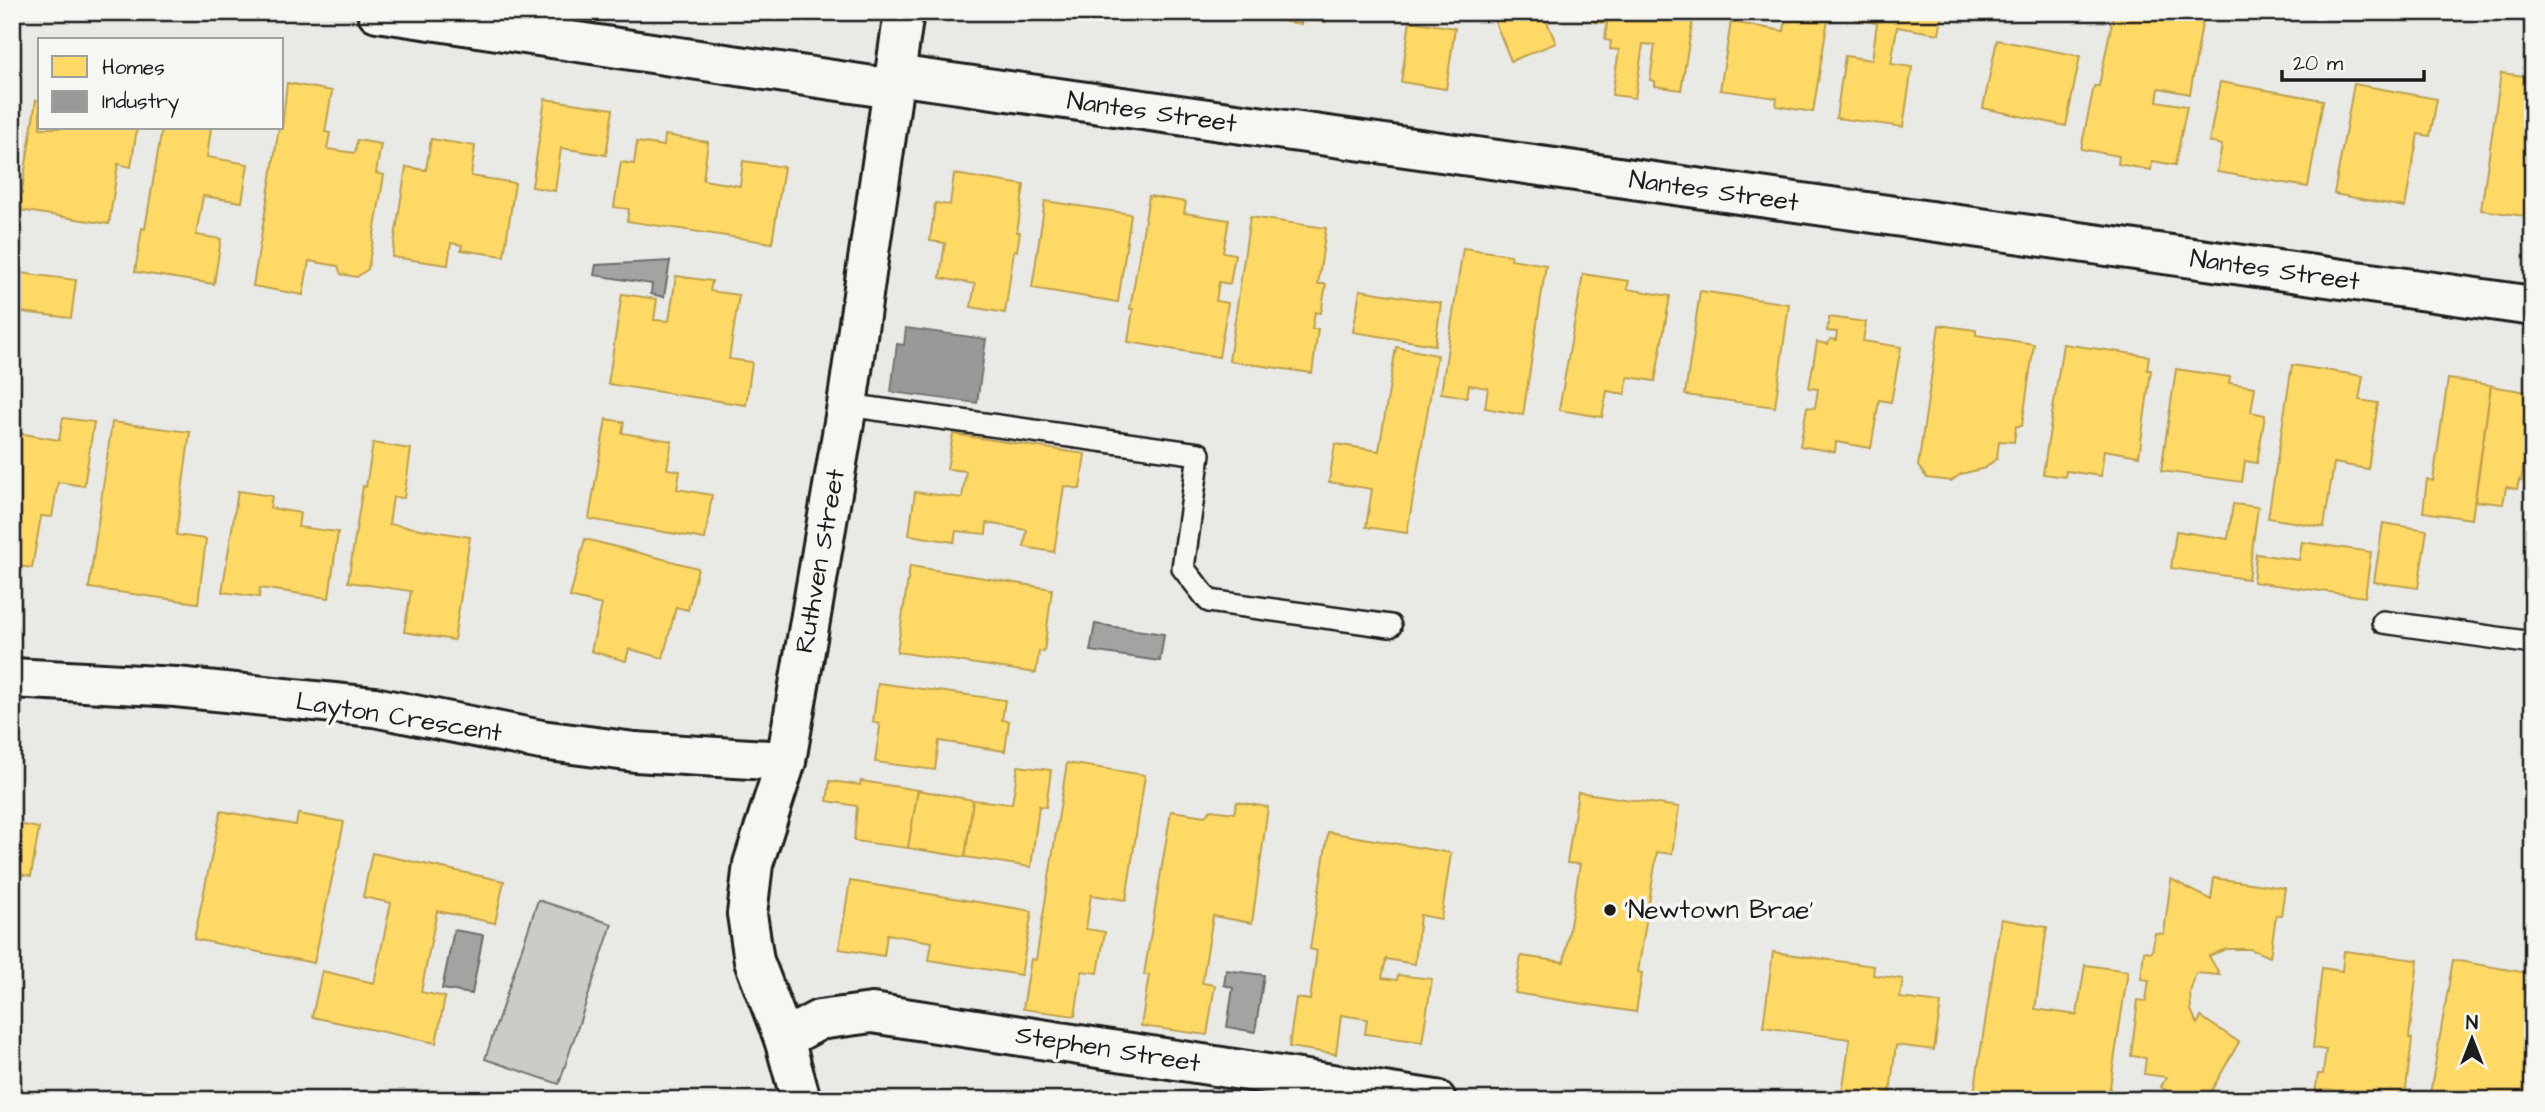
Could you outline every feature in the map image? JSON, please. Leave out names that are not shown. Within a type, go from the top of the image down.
[{"type":"street","name":"Nantes Street","points":[[377,12],[2533,306]]},
{"type":"street","name":"Ruthven Street","points":[[801,1100],[784,1039],[754,961],[747,914],[753,864],[786,761],[847,405],[904,12]]},
{"type":"street","name":"Layton Crescent","points":[[12,678],[176,688],[374,707],[541,740],[635,752],[786,761]]},
{"type":"street","name":"Stephen Street","points":[[784,1039],[819,1020],[872,1013],[1436,1100]]},
{"type":"lane","points":[[847,405],[1199,454],[1183,568],[1209,601],[1390,626]]},
{"type":"lane","points":[[2383,622],[2533,643]]},
{"type":"shaded area","points":[[670,261],[664,297],[651,294],[652,284],[594,275],[596,265]]},
{"type":"shaded area","points":[[1095,624],[1164,634],[1160,661],[1090,651]]},
{"type":"shaded area","points":[[538,900],[612,924],[559,1084],[485,1059]]},
{"type":"shaded area","points":[[454,930],[483,935],[472,994],[442,989]]},
{"type":"shaded area","points":[[1226,970],[1264,975],[1255,1032],[1227,1027],[1233,988],[1224,985]]},
{"type":"building: Homes","points":[[1261,12],[1336,12],[1335,18],[1326,16],[1326,22],[1301,19],[1301,24],[1270,19],[1272,14]]},
{"type":"building: Homes","points":[[1491,12],[1552,12],[1544,15],[1556,43],[1511,61]]},
{"type":"building: Homes","points":[[1596,12],[1694,12],[1681,90],[1655,86],[1655,81],[1650,80],[1655,45],[1643,44],[1635,98],[1612,95],[1619,50],[1610,49],[1611,41],[1605,40],[1607,23],[1594,22]]},
{"type":"building: Homes","points":[[1787,12],[1829,12],[1813,112],[1776,106],[1777,98],[1720,90],[1731,22],[1784,31]]},
{"type":"building: Homes","points":[[1857,12],[1943,12],[1939,34],[1897,27],[1891,64],[1912,67],[1903,127],[1836,118],[1845,56],[1872,60],[1877,23],[1856,20]]},
{"type":"building: Homes","points":[[2114,12],[2204,12],[2190,94],[2159,88],[2157,101],[2187,106],[2175,165],[2152,161],[2151,170],[2118,164],[2119,156],[2081,149],[2094,86],[2099,86]]},
{"type":"building: Homes","points":[[1410,21],[1455,28],[1446,89],[1401,82]]},
{"type":"building: Homes","points":[[1997,40],[2080,56],[2066,126],[1983,108]]},
{"type":"building: Homes","points":[[2501,73],[2533,77],[2533,223],[2532,217],[2481,210]]},
{"type":"building: Homes","points":[[2220,82],[2323,100],[2308,187],[2217,172],[2222,145],[2209,142]]},
{"type":"building: Homes","points":[[287,83],[332,91],[325,132],[330,133],[327,149],[355,153],[357,140],[381,144],[376,173],[384,175],[368,269],[357,277],[341,274],[338,266],[309,261],[303,295],[253,286],[279,130],[284,130]]},
{"type":"building: Homes","points":[[2354,84],[2437,99],[2430,136],[2418,134],[2405,207],[2334,194]]},
{"type":"building: Homes","points":[[545,99],[613,109],[606,155],[561,148],[555,191],[532,187]]},
{"type":"building: Homes","points":[[36,100],[38,130],[137,130],[131,167],[118,164],[109,224],[19,210]]},
{"type":"building: Homes","points":[[162,130],[211,130],[207,157],[248,164],[242,202],[203,196],[196,235],[221,239],[214,284],[135,272],[142,228],[145,229]]},
{"type":"building: Homes","points":[[665,135],[708,142],[703,180],[740,186],[743,161],[784,167],[772,243],[627,221],[629,209],[614,207],[621,162],[634,164],[637,142],[664,146]]},
{"type":"building: Homes","points":[[431,139],[475,146],[471,176],[515,183],[504,256],[461,250],[462,245],[451,243],[448,265],[392,257],[406,167],[426,170]]},
{"type":"building: Homes","points":[[954,174],[1024,185],[1017,232],[1020,232],[1017,251],[1014,250],[1005,313],[971,307],[975,284],[940,278],[945,243],[930,241],[935,203],[950,205]]},
{"type":"building: Homes","points":[[1149,196],[1186,202],[1184,213],[1229,220],[1223,252],[1235,254],[1230,284],[1219,282],[1216,301],[1228,303],[1219,357],[1128,342],[1133,309],[1130,309]]},
{"type":"building: Homes","points":[[1045,201],[1131,214],[1118,302],[1032,288]]},
{"type":"building: Homes","points":[[1250,217],[1326,228],[1318,284],[1326,284],[1321,313],[1315,312],[1312,329],[1318,329],[1312,373],[1229,361]]},
{"type":"building: Homes","points":[[1463,248],[1511,255],[1511,259],[1546,265],[1523,415],[1485,408],[1488,388],[1469,385],[1467,397],[1441,393]]},
{"type":"building: Homes","points":[[12,272],[76,280],[71,318],[12,311]]},
{"type":"building: Homes","points":[[1583,274],[1629,281],[1627,289],[1670,296],[1655,381],[1628,377],[1625,394],[1607,391],[1602,417],[1559,410]]},
{"type":"building: Homes","points":[[676,276],[712,281],[710,291],[739,295],[729,359],[752,362],[746,405],[608,384],[622,294],[657,299],[654,320],[669,321]]},
{"type":"building: Homes","points":[[1360,290],[1441,303],[1435,345],[1353,332]]},
{"type":"building: Homes","points":[[1700,291],[1789,304],[1775,407],[1685,395]]},
{"type":"building: Homes","points":[[1829,317],[1866,322],[1863,341],[1901,347],[1891,402],[1879,400],[1871,448],[1836,442],[1835,452],[1800,446],[1807,407],[1815,408],[1818,389],[1809,388],[1817,342],[1828,344],[1830,339],[1836,340],[1837,332],[1827,331]]},
{"type":"building: Homes","points":[[1939,325],[1976,330],[1976,335],[2034,344],[2022,426],[2016,426],[2014,442],[1999,441],[1997,458],[1985,468],[1961,474],[1951,481],[1927,478],[1918,466]]},
{"type":"building: Homes","points":[[2063,344],[2149,356],[2147,370],[2151,370],[2139,456],[2104,450],[2101,476],[2066,471],[2065,477],[2043,474]]},
{"type":"building: Homes","points":[[1396,347],[1437,355],[1407,533],[1366,527],[1372,489],[1329,482],[1335,444],[1379,451]]},
{"type":"building: Homes","points":[[2292,365],[2363,376],[2359,400],[2378,403],[2368,469],[2334,463],[2324,527],[2268,518]]},
{"type":"building: Homes","points":[[2176,369],[2230,377],[2229,383],[2255,387],[2251,412],[2265,415],[2257,463],[2245,461],[2242,482],[2161,471]]},
{"type":"building: Homes","points":[[2448,379],[2491,385],[2472,519],[2423,512],[2427,479],[2433,481]]},
{"type":"building: Homes","points":[[2491,386],[2533,393],[2533,410],[2521,481],[2519,480],[2517,489],[2506,487],[2503,504],[2475,501]]},
{"type":"building: Homes","points":[[63,418],[94,422],[84,486],[58,482],[52,517],[41,516],[32,568],[12,565],[12,432],[59,440]]},
{"type":"building: Homes","points":[[606,419],[624,422],[622,433],[672,441],[667,469],[680,471],[677,489],[712,495],[705,539],[589,519]]},
{"type":"building: Homes","points":[[112,422],[190,432],[176,535],[206,539],[198,603],[89,588]]},
{"type":"building: Homes","points":[[953,434],[1085,454],[1080,489],[1064,486],[1054,552],[1024,547],[1027,530],[987,523],[986,534],[956,531],[954,542],[909,535],[915,492],[962,498],[966,471],[947,469]]},
{"type":"building: Homes","points":[[373,443],[411,449],[404,498],[393,497],[389,524],[470,537],[454,640],[404,632],[411,591],[348,582],[363,486],[366,487]]},
{"type":"building: Homes","points":[[238,491],[272,496],[270,508],[300,513],[298,527],[338,532],[329,598],[260,588],[259,597],[222,592]]},
{"type":"building: Homes","points":[[2233,504],[2258,507],[2248,579],[2171,568],[2176,531],[2228,539]]},
{"type":"building: Homes","points":[[2383,523],[2427,530],[2418,588],[2374,582]]},
{"type":"building: Homes","points":[[585,539],[698,568],[688,610],[676,607],[663,658],[629,649],[626,661],[591,651],[602,605],[570,597]]},
{"type":"building: Homes","points":[[2302,542],[2371,552],[2365,597],[2253,582],[2256,554],[2299,560]]},
{"type":"building: Homes","points":[[910,566],[1052,589],[1044,652],[1039,651],[1036,673],[897,652]]},
{"type":"building: Homes","points":[[878,683],[1005,700],[1002,720],[1009,721],[1005,751],[939,741],[935,770],[875,762],[880,727],[873,722]]},
{"type":"building: Homes","points":[[1067,763],[1145,775],[1126,900],[1091,895],[1086,929],[1105,932],[1098,973],[1082,971],[1075,1016],[1023,1009],[1031,959],[1036,960]]},
{"type":"building: Homes","points":[[1018,766],[1051,770],[1046,807],[1039,806],[1031,867],[965,857],[973,800],[1012,804]]},
{"type":"building: Homes","points":[[830,781],[860,785],[861,781],[918,790],[908,848],[854,841],[857,806],[827,801]]},
{"type":"building: Homes","points":[[918,790],[973,800],[965,857],[908,848]]},
{"type":"building: Homes","name":"'Newtown Brae'","points":[[1578,792],[1679,807],[1672,854],[1657,852],[1638,972],[1642,973],[1636,1012],[1515,993],[1521,956],[1564,962],[1580,864],[1567,863]]},
{"type":"building: Homes","points":[[1237,802],[1268,807],[1252,923],[1213,916],[1202,983],[1215,985],[1207,1035],[1141,1026],[1149,975],[1144,975],[1171,811],[1205,816],[1211,810],[1234,813]]},
{"type":"building: Homes","points":[[221,811],[296,825],[298,814],[344,822],[314,963],[194,939]]},
{"type":"building: Homes","points":[[12,823],[39,828],[31,876],[12,873]]},
{"type":"building: Homes","points":[[1328,832],[1451,853],[1441,919],[1420,915],[1415,964],[1386,959],[1382,978],[1397,980],[1398,975],[1432,979],[1422,1042],[1365,1034],[1367,1019],[1341,1015],[1336,1054],[1289,1047],[1296,998],[1310,1000],[1317,951],[1310,949]]},
{"type":"building: Homes","points":[[372,853],[504,881],[495,923],[437,911],[421,992],[445,997],[436,1043],[312,1017],[322,971],[374,983],[391,903],[363,897]]},
{"type":"building: Homes","points":[[2214,878],[2285,888],[2281,915],[2276,915],[2270,957],[2250,949],[2226,949],[2209,956],[2220,975],[2196,973],[2190,992],[2191,1010],[2197,1024],[2201,1017],[2239,1042],[2206,1100],[2181,1100],[2161,1087],[2166,1077],[2144,1074],[2146,1058],[2131,1056],[2138,1000],[2146,1001],[2149,980],[2141,979],[2144,951],[2152,952],[2155,933],[2164,934],[2171,879],[2211,900]]},
{"type":"building: Homes","points":[[850,881],[1032,911],[1021,975],[929,960],[932,942],[887,934],[884,956],[839,949]]},
{"type":"building: Homes","points":[[2001,919],[2047,927],[2035,1009],[2077,1015],[2085,965],[2128,971],[2108,1100],[1973,1100]]},
{"type":"building: Homes","points":[[2344,951],[2418,960],[2405,1097],[2400,1097],[2400,1100],[2314,1100],[2318,1074],[2323,1074],[2326,1050],[2313,1048],[2322,968],[2342,971]]},
{"type":"building: Homes","points":[[1773,952],[1874,966],[1873,975],[1903,979],[1900,998],[1941,1003],[1934,1050],[1896,1045],[1889,1100],[1841,1100],[1850,1039],[1763,1027]]},
{"type":"building: Homes","points":[[2453,960],[2533,974],[2533,1100],[2485,1094],[2484,1100],[2429,1100]]},
{"type":"building: Homes","points":[[12,969],[19,970],[12,1012]]},
{"type":"building: Industry","points":[[906,328],[986,339],[977,403],[891,392],[897,344],[904,345]]},
{"type":"place","name":"'Newtown Brae'","points":[[1610,910]]}]
